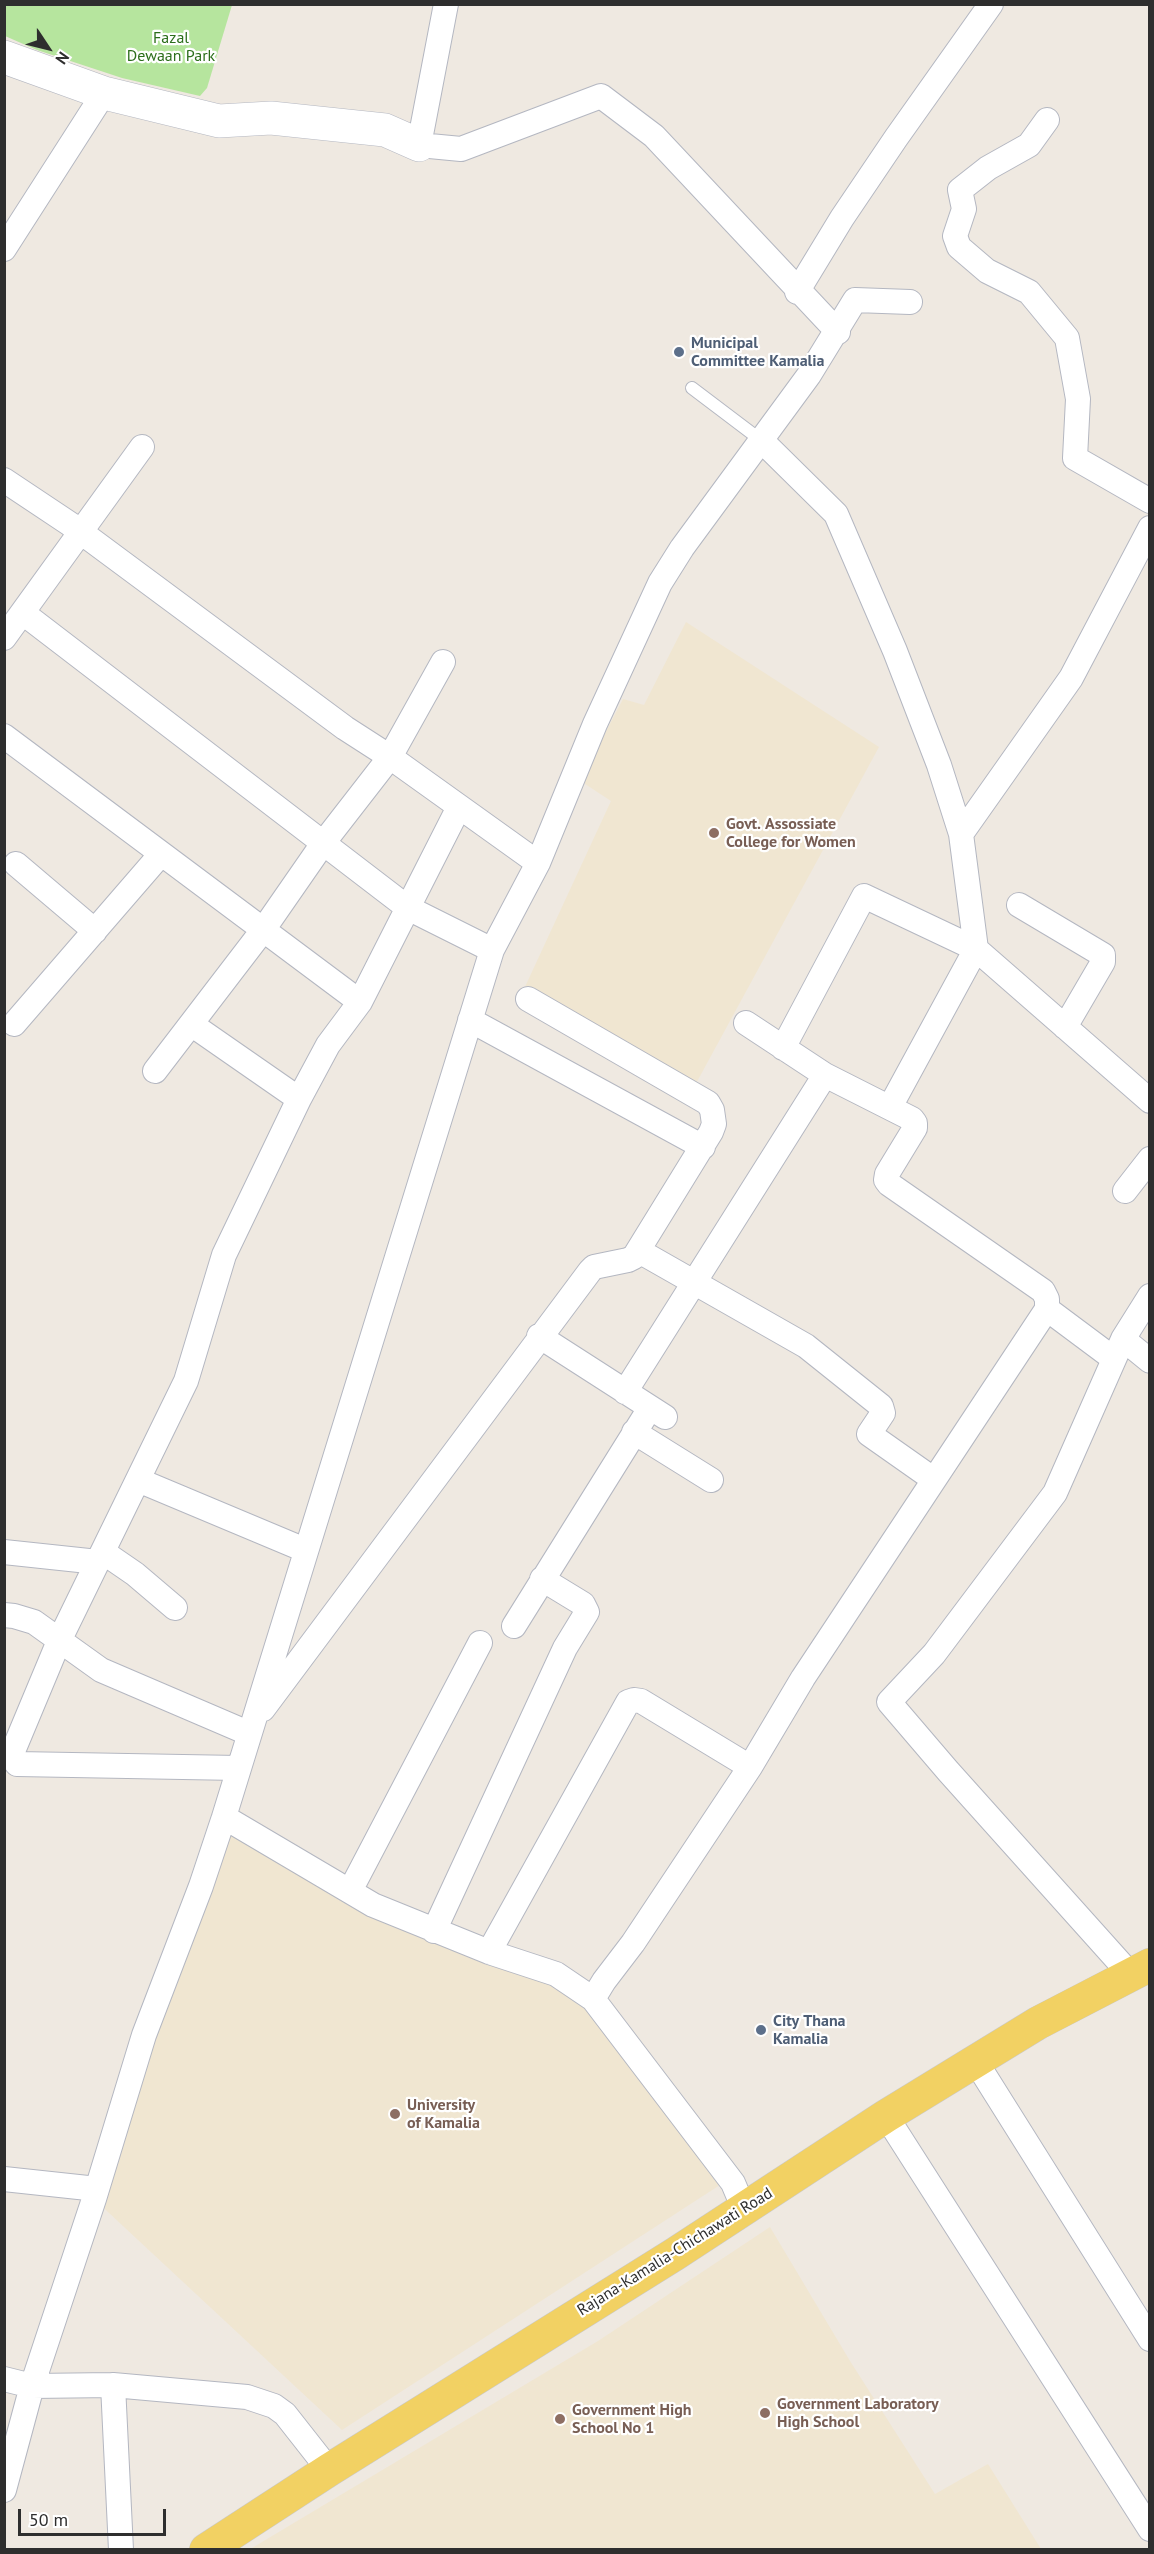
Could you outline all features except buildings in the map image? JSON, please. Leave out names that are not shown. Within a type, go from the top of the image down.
[{"type":"main road","name":"Rajana-Kamalia-Chichawati Road","points":[[218,2547],[329,2470],[744,2209],[886,2116],[1038,2023],[1140,1970]]},
{"type":"street","points":[[419,145],[446,4]]},
{"type":"street","points":[[797,292],[896,138],[991,4]]},
{"type":"street","points":[[8,65],[104,93],[219,121],[271,118],[385,130],[419,145],[461,148],[601,96],[654,136],[797,292],[837,332]]},
{"type":"street","points":[[4,249],[104,93]]},
{"type":"street","points":[[1047,120],[1029,145],[988,168],[960,190],[964,209],[955,236],[959,247],[987,271],[1029,292],[1067,338],[1078,399],[1075,458],[1149,501]]},
{"type":"street","points":[[4,2490],[32,2386],[97,2189],[144,2035],[201,1886],[224,1817],[492,950],[538,863],[595,724],[660,583],[682,548],[762,441],[837,332],[855,300],[910,302]]},
{"type":"street","points":[[762,441],[836,514],[907,682],[939,765],[961,834],[976,949],[890,1107]]},
{"type":"street","points":[[4,638],[142,447]]},
{"type":"street","points":[[4,480],[81,532],[345,728],[390,757],[538,863]]},
{"type":"street","points":[[961,834],[1071,678],[1149,528]]},
{"type":"street","points":[[23,613],[408,908],[492,950]]},
{"type":"street","points":[[155,1071],[264,930],[324,842],[390,757],[443,662]]},
{"type":"street","points":[[4,736],[360,1002]]},
{"type":"street","points":[[238,1768],[16,1764],[11,1756],[59,1641],[186,1381],[224,1255],[299,1099],[328,1045],[360,1002],[459,807]]},
{"type":"street","points":[[14,1024],[161,854]]},
{"type":"street","points":[[16,864],[95,931]]},
{"type":"street","points":[[783,1048],[864,896],[976,949],[1149,1101]]},
{"type":"street","points":[[1019,905],[1103,955],[1103,962],[1065,1027]]},
{"type":"street","points":[[250,1729],[539,1336],[592,1269],[632,1259],[639,1251],[703,1147],[714,1124],[712,1110],[708,1103],[528,999]]},
{"type":"street","points":[[470,1020],[703,1147]]},
{"type":"street","points":[[593,1999],[750,1767],[802,1678],[1047,1309],[1047,1299],[1042,1291],[886,1180],[887,1174],[915,1128],[915,1123],[890,1107],[825,1075],[746,1023]]},
{"type":"street","points":[[191,1024],[299,1099]]},
{"type":"street","points":[[625,1392],[825,1075]]},
{"type":"street","points":[[1125,1191],[1149,1159]]},
{"type":"street","points":[[639,1251],[806,1346],[881,1406],[883,1413],[869,1434],[933,1479]]},
{"type":"street","points":[[1140,1970],[948,1771],[889,1702],[934,1654],[1056,1493],[1119,1349],[1149,1296]]},
{"type":"street","points":[[1047,1309],[1119,1349],[1149,1361]]},
{"type":"street","points":[[514,1626],[634,1432],[657,1413],[539,1336]]},
{"type":"street","points":[[634,1432],[711,1480]]},
{"type":"street","points":[[138,1480],[305,1550]]},
{"type":"street","points":[[4,1552],[100,1557],[135,1574],[174,1608]]},
{"type":"street","points":[[434,1931],[565,1648],[587,1612],[583,1604],[542,1579]]},
{"type":"street","points":[[4,1615],[34,1622],[59,1641],[118,1678],[250,1729]]},
{"type":"street","points":[[350,1891],[480,1643]]},
{"type":"street","points":[[489,1952],[628,1702],[641,1701],[750,1767]]},
{"type":"street","points":[[224,1817],[373,1905],[489,1952],[556,1974],[593,1999],[733,2183],[744,2209]]},
{"type":"street","points":[[976,2062],[1149,2338]]},
{"type":"street","points":[[886,2116],[1149,2529]]},
{"type":"street","points":[[4,2179],[97,2189]]},
{"type":"street","points":[[4,2379],[32,2386],[113,2385],[247,2397],[274,2406],[285,2414],[329,2470]]},
{"type":"street","points":[[113,2385],[122,2550]]},
{"type":"lane","points":[[692,388],[762,441]]},
{"type":"shaded area","name":"Govt. Assossiate College for Women","points":[[686,622],[879,747],[693,1089],[524,989],[611,801],[582,782],[591,760],[623,699],[644,705]]},
{"type":"shaded area","name":"University of Kamalia","points":[[228,1826],[551,1981],[588,2008],[723,2183],[342,2430],[94,2199]]},
{"type":"shaded area","points":[[770,2227],[850,2361],[935,2494],[988,2464],[1041,2549],[252,2548],[598,2341]]},
{"type":"green space","name":"Fazal Dewaan Park","points":[[4,5],[232,5],[207,88],[200,96],[122,78],[37,50],[5,36]]},
{"type":"place","name":"Municipal Committee Kamalia","points":[[679,352]]},
{"type":"place","name":"Govt. Assossiate College for Women","points":[[714,833]]},
{"type":"place","name":"City Thana Kamalia","points":[[761,2030]]},
{"type":"place","name":"University of Kamalia","points":[[395,2114]]},
{"type":"place","name":"Government Laboratory High School","points":[[765,2413]]},
{"type":"place","name":"Government High School No 1","points":[[560,2419]]}]
